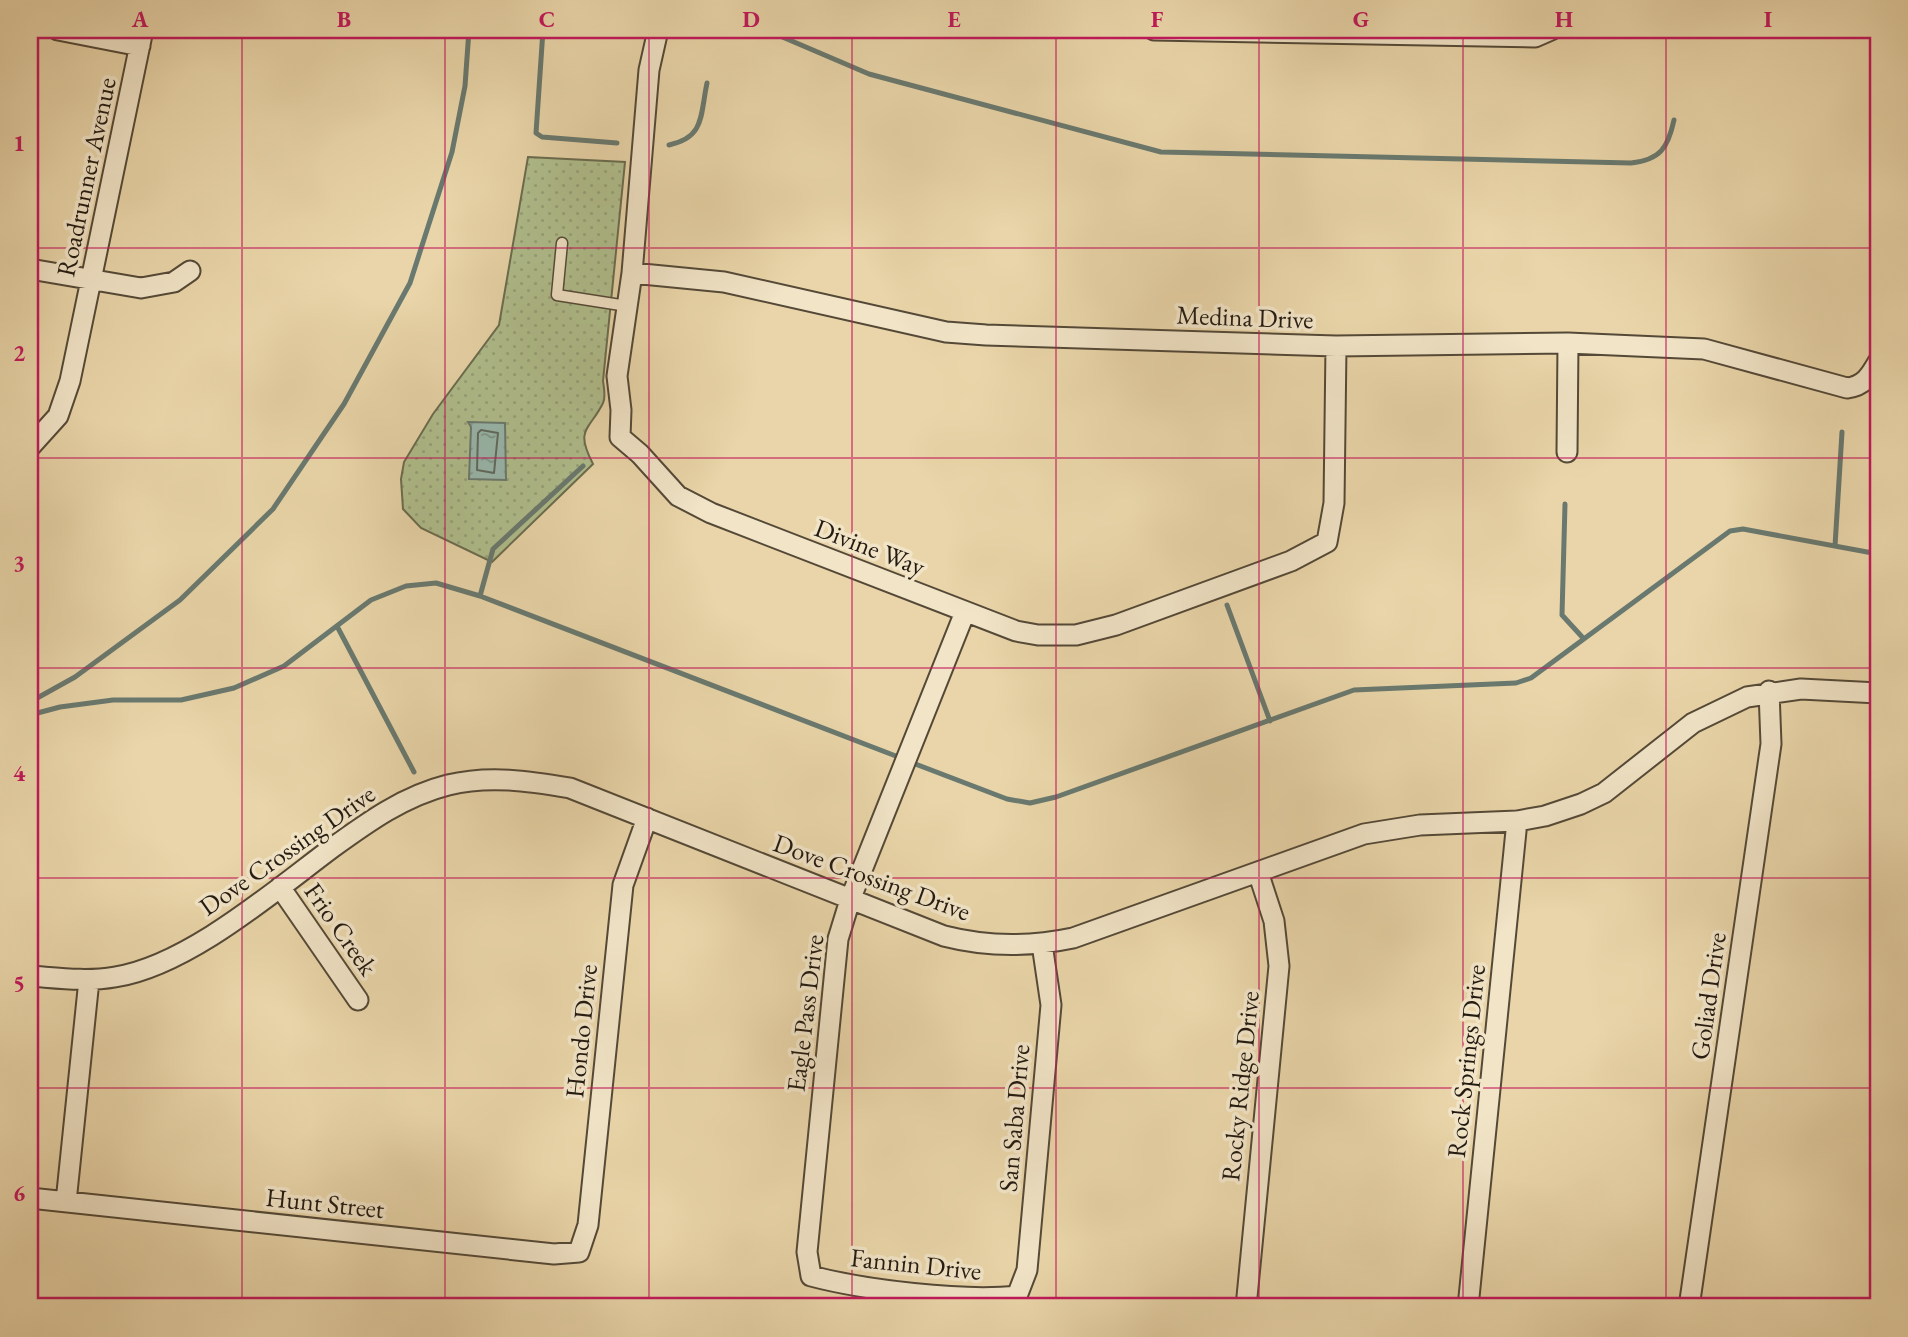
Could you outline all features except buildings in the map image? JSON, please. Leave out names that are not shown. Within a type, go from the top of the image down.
[{"type":"street","points":[[58,30],[142,38]]},
{"type":"street","name":"Divine Way","points":[[658,30],[646,97],[632,273],[617,376],[621,410],[620,437],[640,454],[653,472],[678,496],[711,513],[1016,631],[1038,635],[1076,635],[1116,625],[1291,561],[1327,542],[1334,503],[1335,346]]},
{"type":"street","points":[[1154,30],[1352,31],[1535,37],[1551,30]]},
{"type":"street","name":"Roadrunner Avenue","points":[[30,447],[58,416],[70,381],[142,38]]},
{"type":"street","points":[[30,269],[156,288],[174,282],[190,271]]},
{"type":"street","name":"Medina Drive","points":[[632,273],[724,282],[771,290],[946,332],[1335,346],[1568,344],[1704,349],[1834,385],[1858,386],[1867,379],[1878,362]]},
{"type":"street","points":[[1567,452],[1568,344]]},
{"type":"street","name":"Eagle Pass Drive","points":[[811,1276],[807,1252],[834,959],[850,900],[965,612]]},
{"type":"street","name":"Dove Crossing Drive","points":[[30,976],[89,980],[118,977],[152,967],[208,938],[375,817],[414,797],[449,785],[480,780],[517,780],[570,788],[850,900],[967,942],[1042,944],[1073,938],[1382,830],[1517,821],[1545,816],[1604,793],[1693,723],[1747,697],[1769,691],[1801,689],[1878,693]]},
{"type":"street","name":"Goliad Drive","points":[[1689,1307],[1771,744],[1769,691]]},
{"type":"street","name":"Hondo Drive","points":[[579,1252],[588,1225],[623,885],[647,818]]},
{"type":"street","name":"Rock Springs Drive","points":[[1468,1307],[1517,821]]},
{"type":"street","name":"Rocky Ridge Drive","points":[[1246,1307],[1244,1300],[1279,966],[1274,921],[1258,872]]},
{"type":"street","name":"Frio Creek","points":[[280,887],[358,1000]]},
{"type":"street","name":"San Saba Drive","points":[[1017,1296],[1027,1270],[1051,1005],[1042,944]]},
{"type":"street","points":[[66,1202],[89,980]]},
{"type":"street","name":"Hunt Street","points":[[30,1198],[554,1254],[579,1252]]},
{"type":"street","name":"Fannin Drive","points":[[811,1276],[836,1282],[987,1299],[1017,1296]]},
{"type":"lane","points":[[562,243],[557,295],[627,306]]},
{"type":"green space","points":[[528,157],[625,162],[603,381],[604,398],[584,436],[593,464],[492,562],[421,528],[403,509],[401,479],[404,462],[433,414],[499,325]]},
{"type":"water","points":[[468,422],[505,423],[506,480],[469,479],[471,427]]},
{"type":"waterway","points":[[30,702],[75,677],[180,600],[273,509],[344,404],[410,283],[452,152],[465,86],[469,30]]},
{"type":"waterway","points":[[543,30],[536,133],[542,137],[617,143]]},
{"type":"waterway","points":[[766,30],[869,74],[1161,152],[1631,163],[1649,159],[1661,151],[1669,138],[1674,120]]},
{"type":"waterway","points":[[669,145],[689,137],[695,131],[707,83]]},
{"type":"waterway","points":[[1835,546],[1842,432]]},
{"type":"waterway","points":[[480,596],[493,549],[583,466]]},
{"type":"waterway","points":[[1565,504],[1562,615],[1584,639]]},
{"type":"waterway","points":[[910,762],[1007,799],[1030,803],[1056,797],[1354,690],[1516,683],[1531,678],[1730,531],[1743,529],[1878,554]]},
{"type":"waterway","points":[[30,715],[60,707],[113,700],[181,700],[234,688],[284,666],[371,600],[406,586],[436,583],[480,596],[901,758]]},
{"type":"waterway","points":[[1227,605],[1270,721]]},
{"type":"waterway","points":[[338,628],[414,772]]}]
